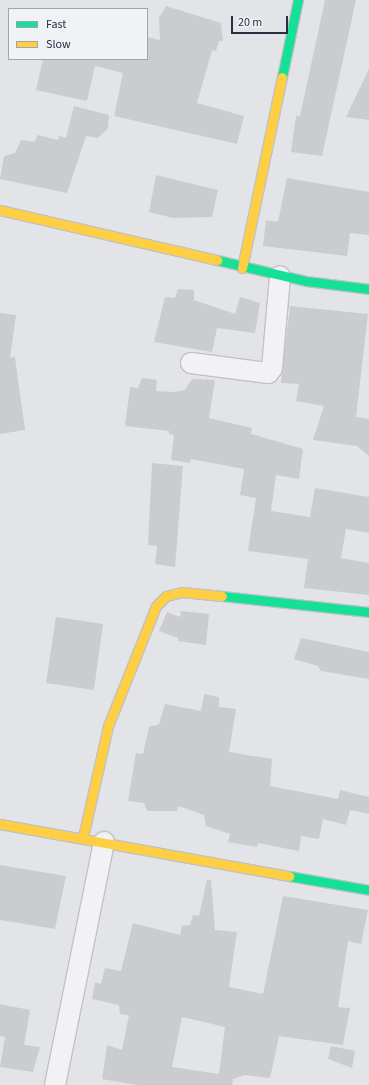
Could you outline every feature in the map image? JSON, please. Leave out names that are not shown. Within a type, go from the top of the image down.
[{"type":"street","points":[[242,268],[298,0]]},
{"type":"street","points":[[0,210],[242,268],[280,276],[369,289]]},
{"type":"street","points":[[191,363],[268,373],[272,368],[280,276]]},
{"type":"street","points":[[83,837],[108,726],[156,606],[166,596],[182,592],[369,612]]},
{"type":"street","points":[[0,824],[83,837],[369,890]]},
{"type":"street","points":[[56,1085],[104,842]]},
{"type":"building","points":[[325,0],[356,0],[322,156],[291,152],[296,116],[300,116]]},
{"type":"building","points":[[166,6],[221,23],[223,41],[219,41],[216,51],[212,50],[197,103],[244,116],[237,144],[114,116],[123,73],[95,66],[87,101],[36,90],[43,60],[148,60],[148,37],[160,40],[159,18]]},
{"type":"building","points":[[369,69],[369,120],[346,117]]},
{"type":"building","points":[[74,106],[109,115],[108,128],[98,138],[86,136],[67,193],[0,179],[4,156],[15,153],[21,140],[34,142],[38,135],[58,140],[59,136],[66,138]]},
{"type":"building","points":[[156,175],[218,190],[212,217],[173,218],[149,212]]},
{"type":"building","points":[[287,178],[369,192],[369,235],[350,233],[347,256],[263,246],[266,220],[278,222]]},
{"type":"building","points":[[178,289],[194,290],[194,300],[235,314],[240,297],[260,303],[255,333],[217,328],[212,352],[154,342],[165,297],[175,298]]},
{"type":"building","points":[[290,306],[368,314],[356,417],[369,419],[369,456],[357,446],[313,440],[324,406],[296,401],[299,384],[281,383]]},
{"type":"building","points":[[0,313],[16,315],[10,358],[15,357],[25,430],[0,434]]},
{"type":"building","points":[[142,378],[157,380],[156,391],[174,392],[185,390],[192,379],[215,380],[209,418],[252,428],[251,434],[303,449],[299,479],[276,475],[271,511],[310,517],[315,488],[369,497],[369,533],[346,529],[341,558],[369,563],[369,595],[304,588],[308,559],[248,551],[256,498],[240,495],[244,469],[191,459],[190,463],[171,460],[174,435],[169,434],[169,431],[125,426],[130,387],[138,388]]},
{"type":"building","points":[[152,463],[183,466],[175,567],[155,564],[157,546],[148,545]]},
{"type":"building","points":[[181,611],[209,614],[206,645],[178,641],[178,638],[159,631],[167,612],[180,617]]},
{"type":"building","points":[[56,617],[103,624],[94,690],[46,683]]},
{"type":"building","points":[[301,638],[369,652],[369,679],[321,671],[318,666],[294,659]]},
{"type":"building","points":[[204,694],[219,697],[219,707],[236,709],[229,752],[272,759],[270,786],[338,799],[340,790],[369,797],[369,814],[350,810],[346,825],[323,819],[319,839],[301,836],[299,851],[258,843],[257,847],[228,842],[230,834],[206,826],[204,815],[178,806],[177,811],[147,811],[144,803],[128,801],[136,753],[143,754],[149,727],[159,724],[165,704],[201,711]]},
{"type":"building","points":[[0,865],[66,876],[55,929],[0,920]]},
{"type":"building","points":[[207,880],[211,880],[215,930],[237,932],[229,987],[263,994],[283,896],[368,910],[361,944],[348,941],[338,1007],[350,1008],[343,1045],[279,1036],[270,1078],[245,1075],[233,1079],[232,1085],[137,1085],[102,1079],[107,1045],[122,1050],[129,1015],[120,1014],[119,1005],[92,999],[95,982],[101,984],[105,968],[121,971],[133,923],[180,935],[182,926],[190,925],[193,915],[199,916]],"holes":[[[182,1017],[225,1027],[219,1074],[172,1067]]]},
{"type":"building","points":[[0,1004],[30,1010],[24,1045],[40,1047],[33,1072],[0,1067],[5,1037],[0,1036]]},
{"type":"building","points":[[331,1046],[355,1051],[352,1068],[328,1059]]},
{"type":"traffic: fast","points":[[282,77],[298,0]]},
{"type":"traffic: fast","points":[[217,260],[306,281],[369,289]]},
{"type":"traffic: fast","points":[[222,596],[369,612]]},
{"type":"traffic: fast","points":[[289,876],[369,890]]},
{"type":"traffic: slow","points":[[242,268],[282,77]]},
{"type":"traffic: slow","points":[[0,210],[217,260]]},
{"type":"traffic: slow","points":[[83,837],[108,726],[156,606],[166,596],[182,592],[222,596]]},
{"type":"traffic: slow","points":[[0,824],[289,876]]}]
